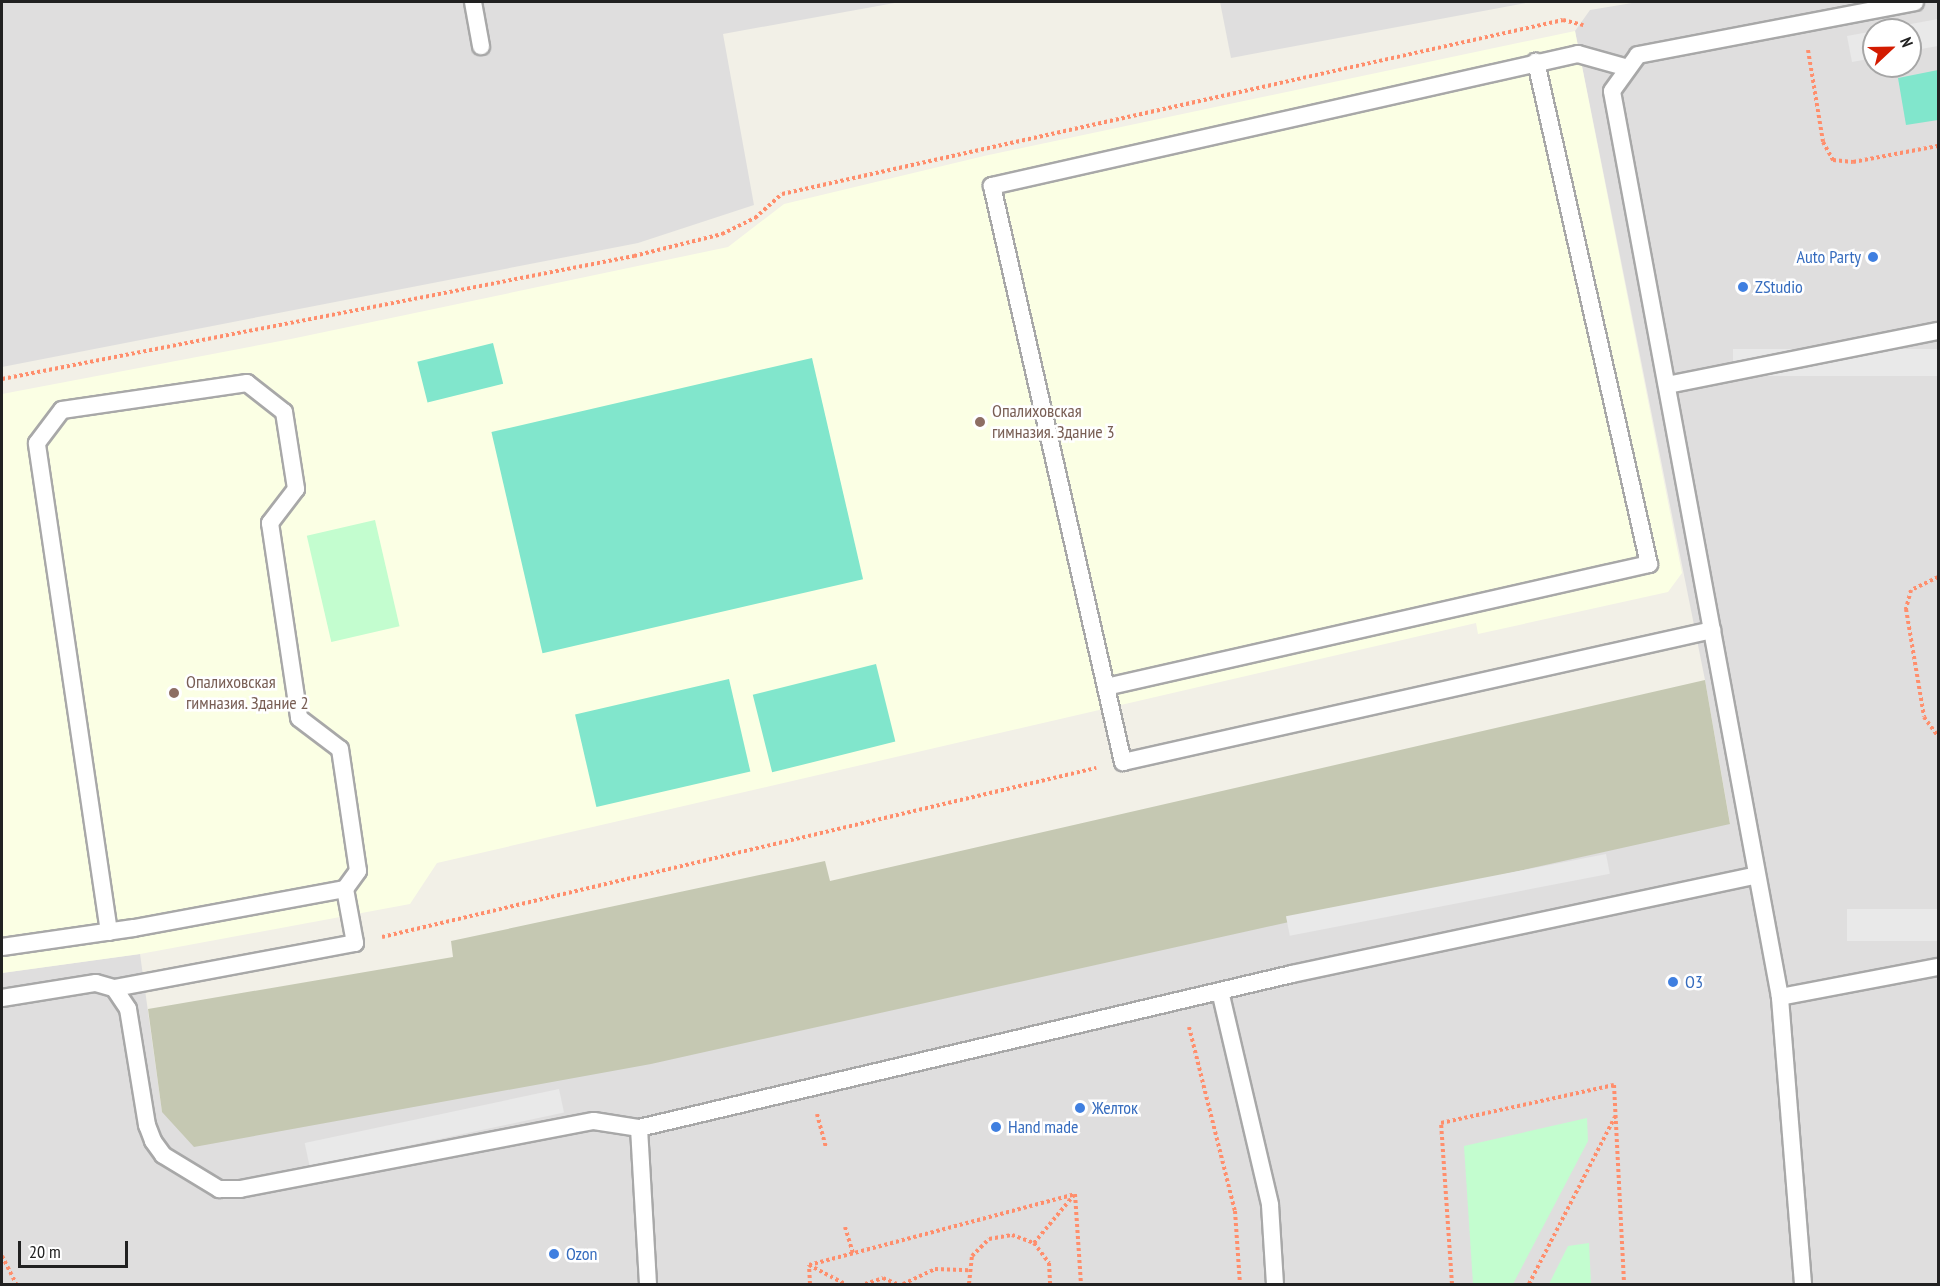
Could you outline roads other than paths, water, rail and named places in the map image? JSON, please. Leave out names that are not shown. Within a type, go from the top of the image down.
[{"type":"lane","points":[[473,2],[481,46]]},
{"type":"lane","points":[[1803,1284],[1780,997],[1612,91],[1638,55],[1915,2]]},
{"type":"lane","points":[[1628,68],[1578,54],[992,186],[1123,762],[1712,630]]},
{"type":"lane","points":[[1106,687],[1649,564],[1536,62]]},
{"type":"lane","points":[[1667,385],[1938,331]]},
{"type":"lane","points":[[2,999],[96,983],[114,988],[355,943],[345,890],[358,871],[340,749],[299,718],[270,523],[296,489],[284,412],[247,383],[62,410],[38,443],[109,932]]},
{"type":"lane","points":[[114,988],[128,1009],[147,1125],[153,1141],[163,1155],[219,1189],[240,1189],[594,1121],[639,1128],[1220,991],[1757,875]]},
{"type":"lane","points":[[2,947],[109,932],[345,890]]},
{"type":"lane","points":[[1780,997],[1938,967]]},
{"type":"lane","points":[[1220,991],[1269,1205],[1275,1284]]},
{"type":"lane","points":[[639,1128],[648,1284]]},
{"type":"place","name":"Auto Party","points":[[1873,257]]},
{"type":"place","name":"ZStudio","points":[[1743,287]]},
{"type":"place","name":"Опалиховская гимназия. Здание 3","points":[[980,422]]},
{"type":"place","name":"Опалиховская гимназия. Здание 2","points":[[174,693]]},
{"type":"place","name":"О3","points":[[1673,982]]},
{"type":"place","name":"Желток","points":[[1080,1108]]},
{"type":"place","name":"Hand made","points":[[996,1127]]},
{"type":"place","name":"Ozon","points":[[554,1254]]}]
